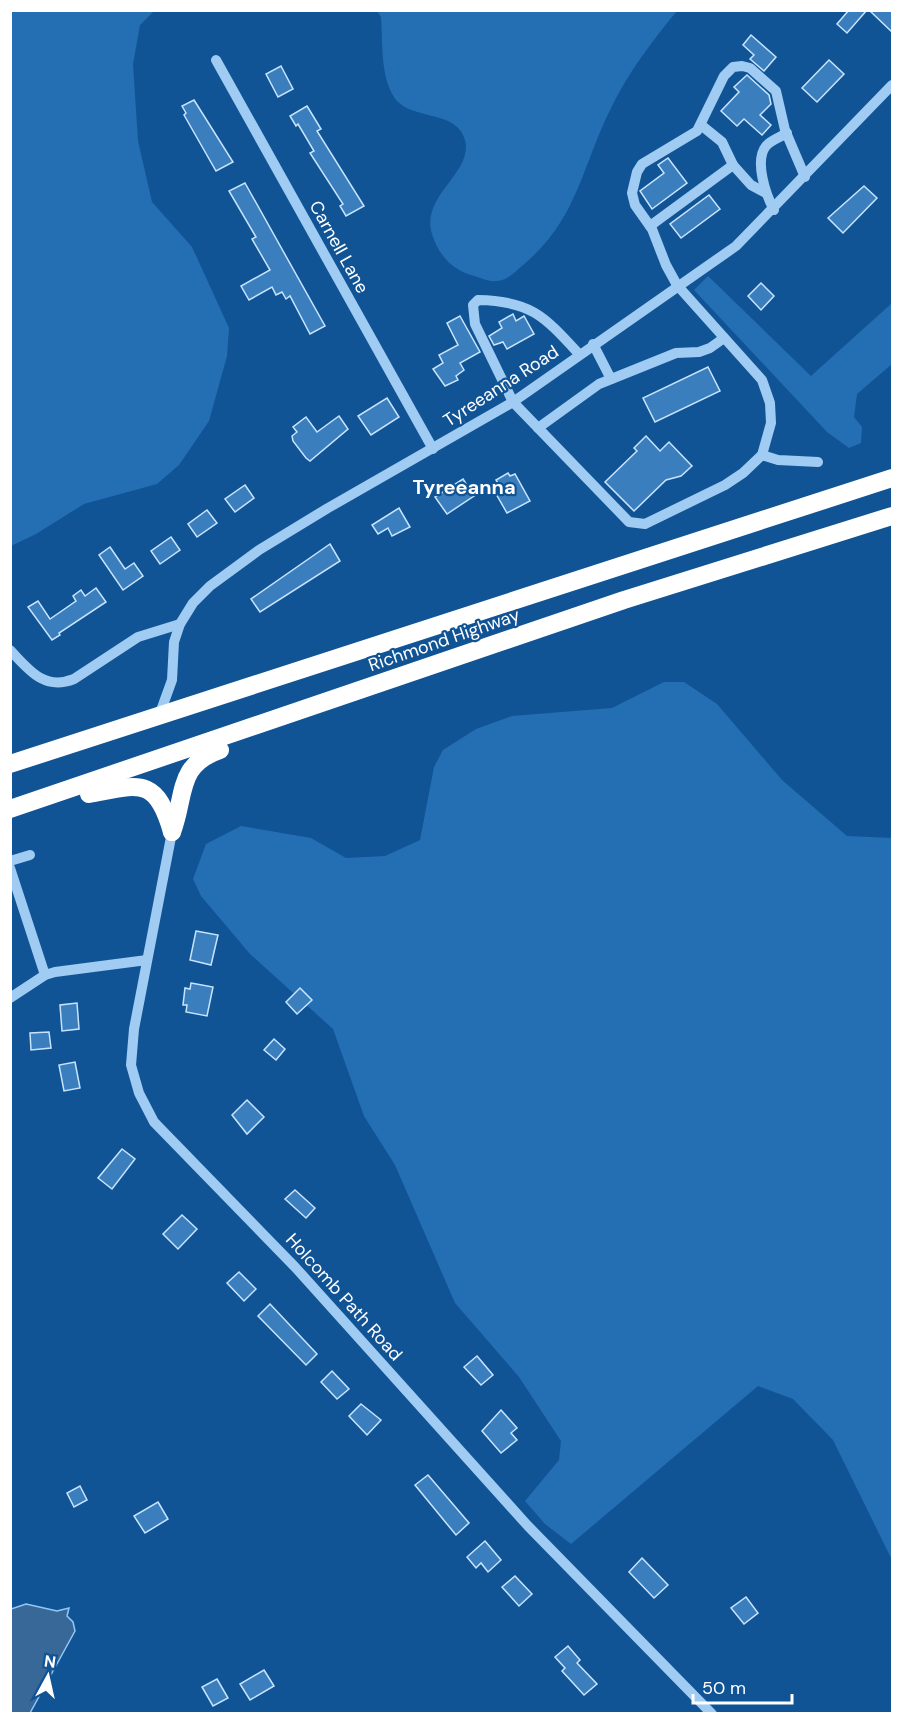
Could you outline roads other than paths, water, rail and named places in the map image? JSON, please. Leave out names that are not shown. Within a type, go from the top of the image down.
[{"type":"highway","name":"Richmond Highway","points":[[10,764],[892,478]]},
{"type":"highway","name":"Richmond Highway","points":[[16,807],[624,600],[892,516]]},
{"type":"highway","points":[[172,832],[188,771],[206,754],[538,642],[706,575]]},
{"type":"highway","points":[[16,807],[116,787],[138,788],[158,796],[166,810],[172,832]]},
{"type":"street","name":"Carnell Lane","points":[[216,60],[432,450]]},
{"type":"street","points":[[579,354],[537,312],[505,300],[477,300],[472,305],[475,324],[513,402],[629,522],[637,525],[645,524],[725,485],[762,455],[770,433],[770,403],[762,380],[677,285],[650,226],[638,210],[632,193],[637,172],[642,164],[697,131],[724,76],[733,67],[742,66],[750,68],[776,91],[787,133],[805,177]]},
{"type":"street","name":"Tyreeanna Road","points":[[159,717],[172,680],[174,642],[180,624],[201,594],[235,567],[328,508],[513,402],[677,285],[736,246],[774,210],[892,85]]},
{"type":"street","points":[[701,125],[722,142],[733,165],[751,185],[766,193]]},
{"type":"street","points":[[774,210],[766,193],[763,153],[767,145],[787,133]]},
{"type":"street","points":[[650,226],[733,165]]},
{"type":"street","points":[[538,428],[599,384],[676,353],[699,352],[710,348],[724,338]]},
{"type":"street","points":[[593,344],[611,379]]},
{"type":"street","points":[[762,455],[778,460],[818,462]]},
{"type":"street","points":[[10,650],[35,676],[45,682],[63,684],[74,680],[138,637],[180,624]]},
{"type":"street","name":"Holcomb Path Road","points":[[172,832],[134,1029],[131,1065],[139,1093],[153,1122],[296,1267],[528,1526],[712,1713]]},
{"type":"street","points":[[10,861],[30,855]]},
{"type":"street","points":[[10,868],[45,975]]},
{"type":"street","points":[[10,998],[45,975],[147,960]]},
{"type":"district","name":"Tyreeanna","points":[[464,487]]}]
